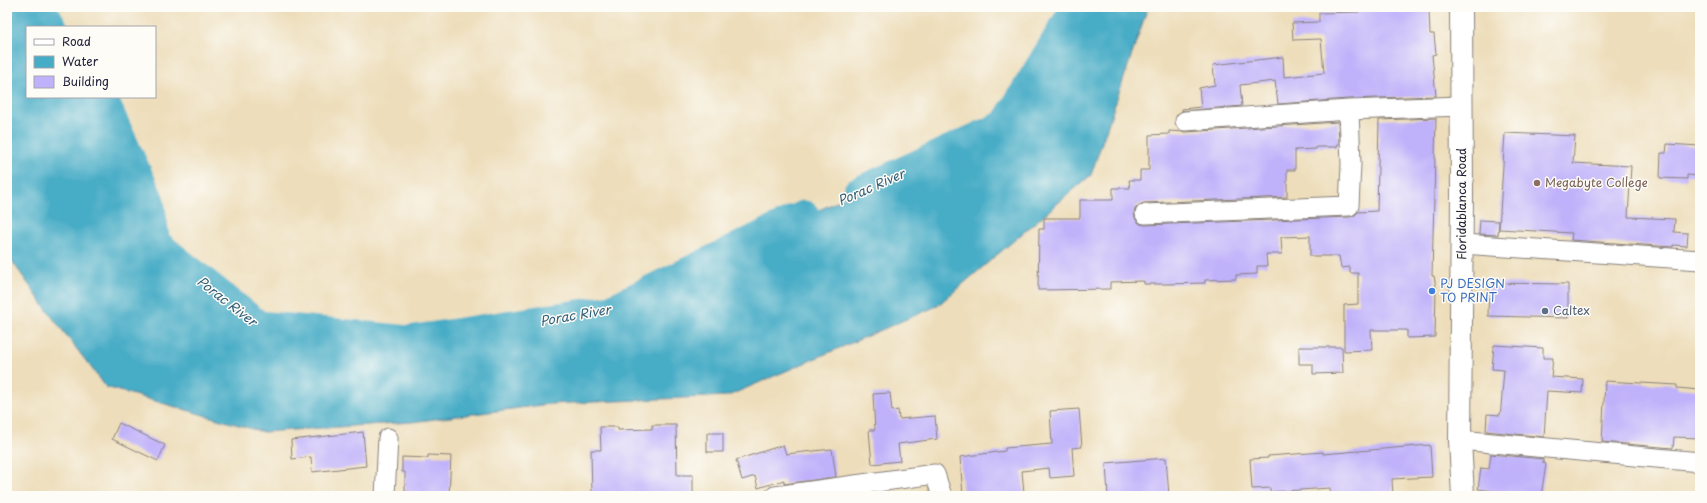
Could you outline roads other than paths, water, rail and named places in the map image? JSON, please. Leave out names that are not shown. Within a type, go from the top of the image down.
[{"type":"main road","name":"Floridablanca Road","points":[[1461,7],[1462,244],[1460,440],[1463,496]]},
{"type":"street","points":[[1185,121],[1349,110],[1462,106]]},
{"type":"street","points":[[1145,214],[1348,206],[1351,164],[1349,110]]},
{"type":"street","points":[[1462,244],[1700,260]]},
{"type":"street","points":[[385,496],[388,438]]},
{"type":"street","points":[[1460,440],[1700,462]]},
{"type":"street","points":[[775,496],[935,474],[942,496]]},
{"type":"water","points":[[7,7],[38,7],[50,26],[26,26],[26,98],[100,98],[104,105],[154,244],[216,308],[303,346],[496,338],[656,301],[769,233],[860,191],[982,139],[1039,83],[1072,7],[1148,7],[1091,175],[937,306],[728,396],[550,404],[412,422],[263,432],[106,387],[46,309],[7,254]]},
{"type":"waterway","name":"Porac River","points":[[38,7],[50,26]]},
{"type":"waterway","name":"Porac River","points":[[859,193],[1006,126],[1078,7]]},
{"type":"waterway","name":"Porac River","points":[[100,98],[148,201],[154,244],[258,327],[409,342],[611,311],[804,217]]},
{"type":"place","name":"Megabyte College","points":[[1537,183]]},
{"type":"place","name":"PJ DESIGN TO PRINT","points":[[1432,291]]},
{"type":"place","name":"Caltex","points":[[1545,311]]}]
